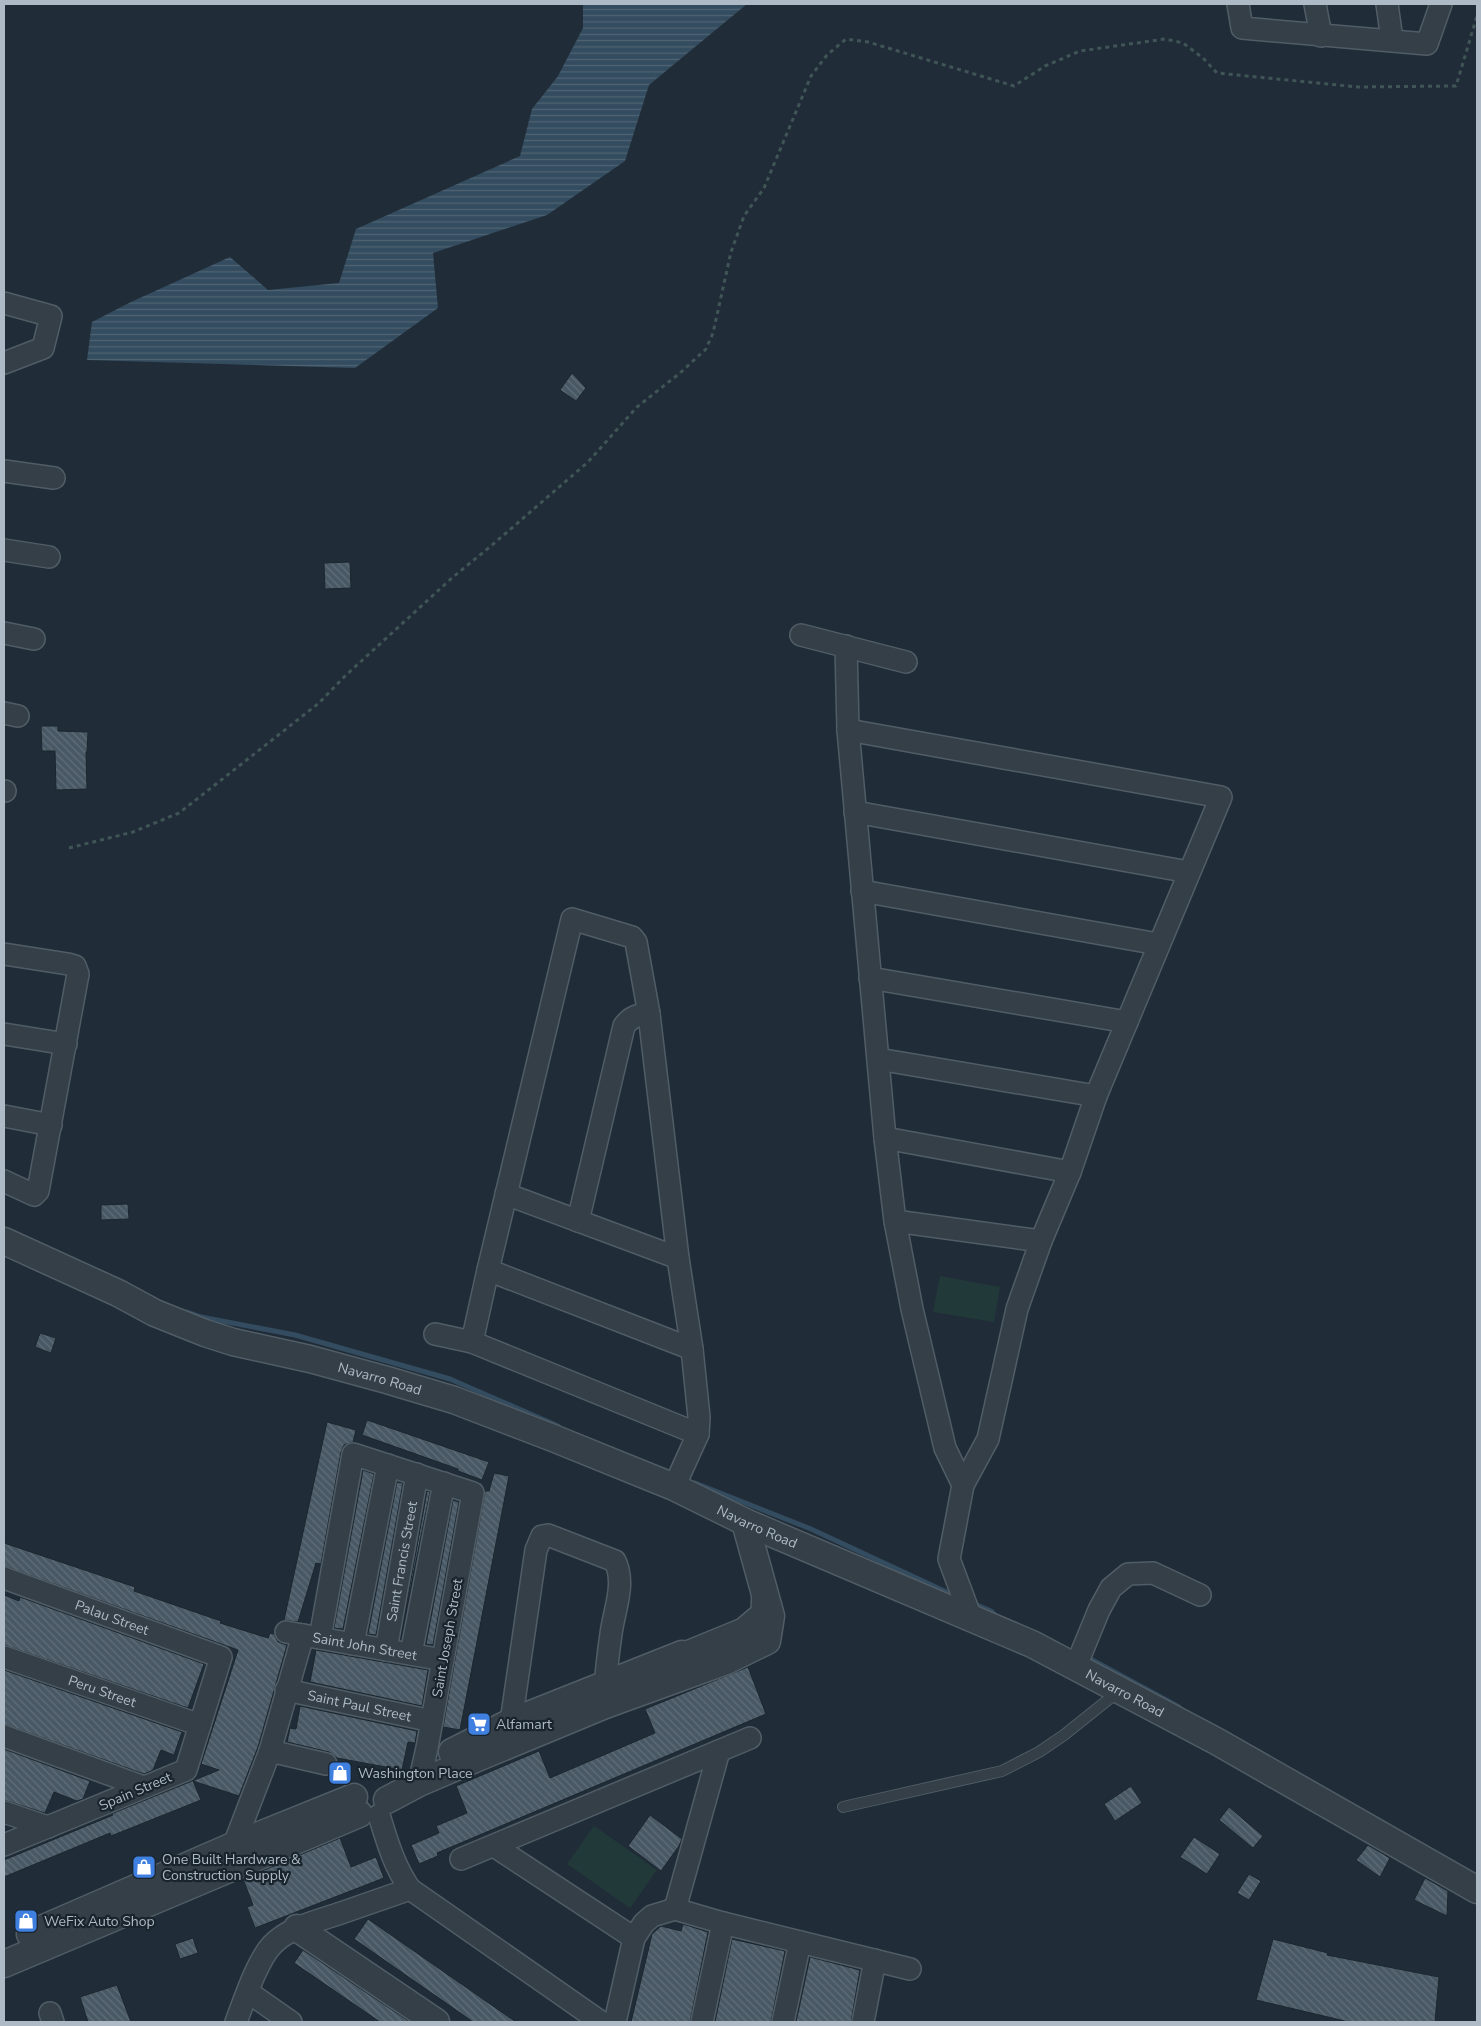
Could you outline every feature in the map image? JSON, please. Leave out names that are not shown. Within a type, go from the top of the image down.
[{"type":"street","points":[[1238,4],[1242,28],[1427,44],[1441,4]]},
{"type":"street","points":[[1315,4],[1321,36]]},
{"type":"street","points":[[1387,4],[1392,40]]},
{"type":"street","points":[[4,303],[51,316],[43,348],[4,363]]},
{"type":"street","points":[[4,471],[54,478]]},
{"type":"street","points":[[4,550],[49,557]]},
{"type":"street","points":[[4,633],[34,639]]},
{"type":"street","points":[[801,635],[906,662]]},
{"type":"street","points":[[846,646],[848,730],[894,1221],[912,1309],[945,1448],[963,1485]]},
{"type":"street","points":[[848,730],[1221,797],[1096,1096],[1070,1172],[1041,1241],[1017,1310],[988,1439],[963,1485],[949,1559],[966,1605]]},
{"type":"street","points":[[855,812],[1189,872]]},
{"type":"street","points":[[862,892],[1158,944]]},
{"type":"street","points":[[472,1342],[572,919],[632,937],[636,942],[649,1014],[699,1417],[698,1434],[677,1480]]},
{"type":"street","points":[[4,954],[68,964],[75,966],[78,974],[37,1194],[34,1195],[4,1181]]},
{"type":"street","points":[[870,978],[1127,1022]]},
{"type":"street","points":[[578,1221],[624,1026],[629,1019],[636,1015],[649,1014]]},
{"type":"street","points":[[4,1034],[66,1044]]},
{"type":"street","points":[[878,1059],[1096,1096]]},
{"type":"street","points":[[4,1116],[51,1125]]},
{"type":"street","points":[[885,1138],[1070,1172]]},
{"type":"street","points":[[506,1194],[678,1258]]},
{"type":"street","points":[[894,1221],[1041,1241]]},
{"type":"street","name":"Navarro Road","points":[[4,1241],[155,1313],[206,1333],[233,1342],[358,1372],[454,1400],[677,1480],[745,1522],[966,1605],[1032,1644],[1080,1657],[1120,1690],[1216,1741],[1477,1890]]},
{"type":"street","points":[[488,1270],[692,1349]]},
{"type":"street","points":[[435,1334],[472,1342],[698,1434]]},
{"type":"street","points":[[224,1872],[270,1751],[353,1454],[444,1483],[411,1654]]},
{"type":"street","points":[[353,1644],[388,1465]]},
{"type":"street","name":"Saint Francis Street","points":[[386,1650],[417,1474]]},
{"type":"street","name":"Saint Joseph Street","points":[[421,1774],[473,1492],[444,1483]]},
{"type":"street","points":[[482,1747],[511,1722],[726,1661],[767,1641],[771,1616],[745,1522]]},
{"type":"street","points":[[511,1722],[536,1550],[542,1536],[548,1535],[615,1561],[620,1571],[605,1694]]},
{"type":"street","points":[[1080,1657],[1099,1610],[1111,1588],[1128,1574],[1153,1573],[1200,1595]]},
{"type":"street","name":"Palau Street","points":[[4,1578],[221,1658]]},
{"type":"street","points":[[4,1964],[224,1872],[372,1802],[421,1774],[605,1694],[682,1654],[743,1629],[762,1613],[763,1585]]},
{"type":"street","name":"Saint John Street","points":[[303,1635],[443,1660]]},
{"type":"street","points":[[682,1654],[726,1661]]},
{"type":"street","name":"Peru Street","points":[[4,1657],[200,1725]]},
{"type":"street","name":"Spain Street","points":[[4,1845],[186,1770],[221,1658]]},
{"type":"street","name":"Saint Paul Street","points":[[286,1690],[432,1721]]},
{"type":"street","points":[[4,1736],[144,1787]]},
{"type":"street","points":[[461,1859],[750,1738]]},
{"type":"street","points":[[270,1751],[326,1764]]},
{"type":"street","points":[[675,1909],[719,1751]]},
{"type":"street","points":[[4,1945],[234,1844],[372,1802]]},
{"type":"street","points":[[372,1802],[393,1860],[400,1875],[410,1889],[601,2022]]},
{"type":"street","points":[[4,1812],[48,1827]]},
{"type":"street","points":[[494,1846],[634,1938]]},
{"type":"street","points":[[236,2022],[248,1992],[272,1945],[298,1928],[410,1889]]},
{"type":"street","points":[[614,2022],[634,1938],[644,1923],[652,1916],[675,1909],[723,1923],[910,1969]]},
{"type":"street","points":[[702,2022],[723,1923]]},
{"type":"street","points":[[298,1928],[436,2022]]},
{"type":"street","points":[[783,2022],[800,1942]]},
{"type":"street","points":[[863,2022],[875,1960]]},
{"type":"street","points":[[248,1992],[292,2022]]},
{"type":"lane","points":[[843,1807],[1002,1771],[1039,1752],[1064,1735],[1120,1690]]},
{"type":"path","points":[[69,848],[134,832],[179,813],[211,788],[319,703],[345,676],[453,576],[491,546],[588,462],[637,407],[680,373],[706,349],[713,333],[731,252],[744,216],[764,188],[811,76],[827,55],[846,39],[868,42],[1014,86],[1045,66],[1080,51],[1165,39],[1183,43],[1203,58],[1217,73],[1358,87],[1456,86],[1477,16]]},
{"type":"green space","points":[[940,1276],[1000,1287],[994,1322],[933,1312]]},
{"type":"green space","points":[[594,1826],[657,1870],[630,1908],[567,1864]]},
{"type":"water","points":[[583,4],[747,4],[649,85],[625,161],[547,215],[433,253],[438,308],[355,368],[87,360],[92,322],[230,257],[268,290],[339,283],[356,229],[520,156],[532,109],[558,76],[583,28]]},
{"type":"building","points":[[572,373],[586,388],[576,401],[560,390]]},
{"type":"building","points":[[350,562],[351,588],[325,589],[324,563]]},
{"type":"building","points":[[41,726],[58,726],[58,731],[88,732],[86,752],[87,789],[56,790],[55,751],[42,751]]},
{"type":"building","points":[[128,1204],[129,1219],[101,1220],[101,1205]]},
{"type":"building","points":[[40,1333],[56,1338],[51,1353],[35,1347]]},
{"type":"building","points":[[367,1420],[489,1462],[482,1480],[458,1471],[458,1469],[362,1435]]},
{"type":"building","points":[[327,1422],[356,1430],[353,1442],[344,1445],[341,1452],[321,1564],[316,1563],[298,1622],[284,1620]]},
{"type":"building","points":[[363,1470],[374,1474],[343,1629],[334,1628]]},
{"type":"building","points":[[494,1473],[509,1476],[460,1730],[443,1727],[485,1491],[489,1491]]},
{"type":"building","points":[[397,1482],[403,1483],[376,1635],[368,1634]]},
{"type":"building","points":[[427,1491],[430,1492],[400,1640]]},
{"type":"building","points":[[453,1500],[459,1502],[433,1645],[426,1644]]},
{"type":"building","points":[[4,1543],[135,1587],[134,1591],[221,1621],[220,1623],[268,1638],[270,1633],[274,1634],[278,1642],[287,1645],[258,1747],[239,1796],[193,1781],[201,1800],[111,1836],[110,1833],[4,1877],[4,1860],[219,1770],[201,1764],[238,1650],[4,1566]]},
{"type":"building","points":[[4,1595],[19,1601],[20,1597],[204,1664],[188,1708],[4,1645]]},
{"type":"building","points":[[316,1650],[428,1670],[422,1706],[310,1682]]},
{"type":"building","points":[[748,1667],[766,1714],[437,1853],[438,1856],[419,1864],[411,1845],[439,1833],[436,1826],[467,1813],[456,1786],[539,1751],[550,1778],[655,1733],[645,1709]]},
{"type":"building","points":[[4,1670],[182,1732],[174,1755],[161,1750],[153,1770],[144,1774],[4,1724]]},
{"type":"building","points":[[300,1706],[417,1731],[415,1743],[408,1742],[402,1770],[337,1758],[329,1752],[287,1742],[290,1728],[296,1729]]},
{"type":"building","points":[[4,1749],[90,1781],[83,1799],[77,1801],[54,1792],[45,1813],[4,1800]]},
{"type":"building","points":[[1131,1786],[1142,1803],[1115,1821],[1104,1804]]},
{"type":"building","points":[[1229,1807],[1263,1836],[1253,1848],[1219,1820]]},
{"type":"building","points":[[650,1815],[682,1839],[661,1871],[628,1846]]},
{"type":"building","points":[[1194,1837],[1220,1854],[1207,1874],[1180,1857]]},
{"type":"building","points":[[340,1838],[351,1867],[376,1857],[384,1878],[255,1928],[247,1907],[253,1905],[243,1879]]},
{"type":"building","points":[[1368,1845],[1390,1858],[1380,1877],[1356,1860]]},
{"type":"building","points":[[1249,1874],[1261,1881],[1249,1900],[1237,1893]]},
{"type":"building","points":[[1425,1878],[1448,1891],[1447,1916],[1414,1900]]},
{"type":"building","points":[[368,1919],[516,2022],[473,2022],[354,1939]]},
{"type":"building","points":[[683,1924],[708,1932],[690,2022],[631,2022],[652,1934],[661,1926],[681,1931]]},
{"type":"building","points":[[193,1938],[198,1953],[180,1959],[175,1944]]},
{"type":"building","points":[[732,1939],[785,1951],[771,2022],[715,2022]]},
{"type":"building","points":[[1273,1939],[1328,1953],[1327,1955],[1439,1977],[1435,2022],[1349,2022],[1256,2000]]},
{"type":"building","points":[[303,1950],[410,2022],[380,2022],[294,1963]]},
{"type":"building","points":[[810,1957],[860,1970],[851,2022],[796,2022]]},
{"type":"building","points":[[117,1985],[131,2022],[88,2022],[80,1997]]},
{"type":"waterway","points":[[187,1312],[201,1317],[295,1335],[450,1379],[558,1426]]},
{"type":"waterway","points":[[695,1483],[811,1529],[955,1596]]},
{"type":"waterway","points":[[972,1603],[991,1611],[997,1617]]},
{"type":"waterway","points":[[1085,1656],[1179,1707]]},
{"type":"place","name":"Alfamart","points":[[479,1724]]},
{"type":"place","name":"Washington Place","points":[[340,1773]]},
{"type":"place","name":"One Built Hardware & Construction Supply","points":[[144,1867]]},
{"type":"place","name":"WeFix Auto Shop","points":[[26,1921]]}]
